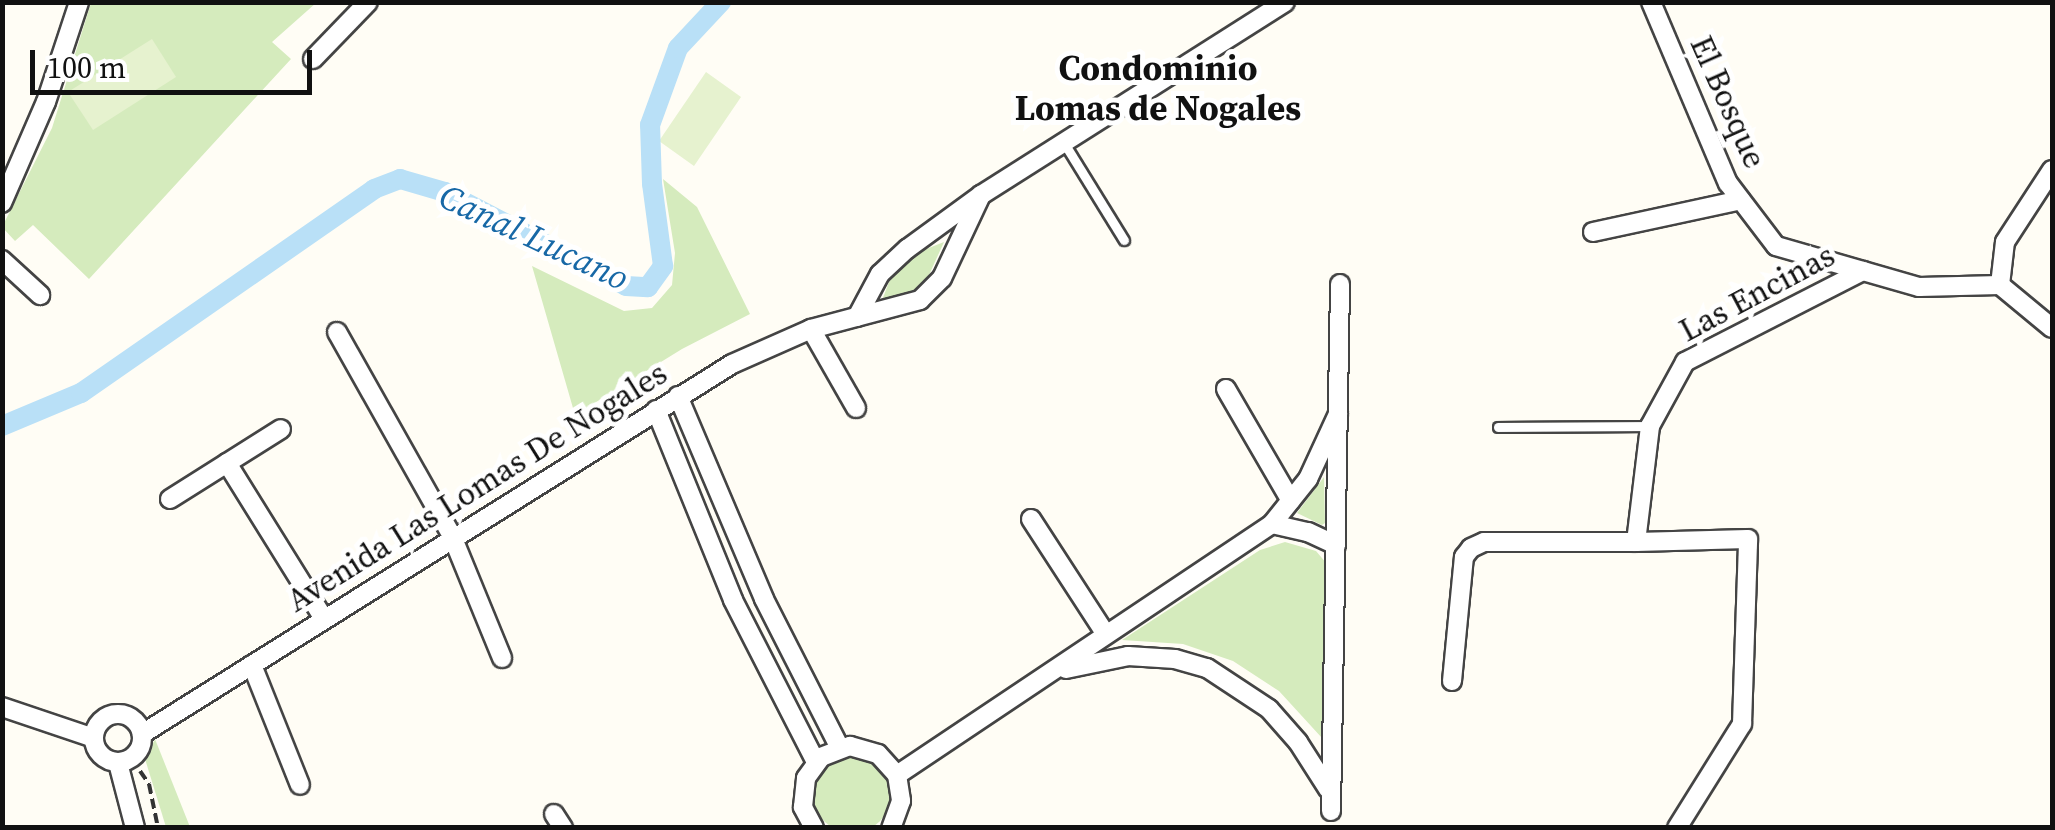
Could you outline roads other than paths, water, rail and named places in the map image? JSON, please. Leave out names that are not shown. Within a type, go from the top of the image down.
[{"type":"street","points":[[2,203],[46,102],[79,2]]},
{"type":"street","points":[[314,59],[368,2]]},
{"type":"street","points":[[857,317],[880,274],[907,249],[981,195],[1285,2]]},
{"type":"street","name":"El Bosque","points":[[1651,2],[1728,183],[1776,246],[1919,287],[2000,285]]},
{"type":"street","points":[[2052,170],[2005,242],[2000,285],[2052,328]]},
{"type":"street","name":"Avenida Las Lomas De Nogales","points":[[142,734],[452,536],[747,355],[811,329],[920,300],[942,278],[981,195]]},
{"type":"street","points":[[1594,232],[1741,200]]},
{"type":"street","points":[[2,260],[40,295]]},
{"type":"street","name":"Las Encinas","points":[[1636,542],[1650,426],[1685,362],[1862,271]]},
{"type":"street","points":[[1047,678],[1084,663],[1128,656],[1175,659],[1207,668],[1269,709],[1298,742],[1330,801],[1340,284]]},
{"type":"street","points":[[811,329],[856,408]]},
{"type":"street","points":[[338,332],[452,536],[502,658]]},
{"type":"street","points":[[1226,389],[1291,501]]},
{"type":"street","points":[[678,396],[780,632],[840,748]]},
{"type":"street","points":[[656,410],[755,644],[816,762]]},
{"type":"street","points":[[897,775],[1272,524],[1308,479],[1338,414]]},
{"type":"street","points":[[170,499],[281,429]]},
{"type":"street","points":[[226,464],[324,619]]},
{"type":"street","points":[[1030,519],[1105,633]]},
{"type":"street","points":[[706,535],[732,524]]},
{"type":"street","points":[[1272,524],[1308,532],[1336,546]]},
{"type":"street","points":[[1452,680],[1464,557],[1471,548],[1484,542],[1748,539],[1742,724],[1678,828]]},
{"type":"street","points":[[755,644],[780,632]]},
{"type":"street","points":[[252,665],[300,785]]},
{"type":"street","points":[[2,707],[94,738]]},
{"type":"street","points":[[116,714],[133,719],[142,734],[142,743],[125,760],[99,752],[94,738],[101,722],[116,714]]},
{"type":"street","points":[[810,826],[803,787],[816,762],[840,748],[860,747],[878,754],[897,775],[901,801],[892,827]]},
{"type":"street","points":[[125,760],[135,828]]},
{"type":"lane","points":[[1064,143],[1124,240]]},
{"type":"lane","points":[[1498,427],[1650,426]]},
{"type":"waterway","name":"Canal Lucano","points":[[2,426],[81,393],[374,189],[400,179],[445,192],[626,286],[648,287],[663,266],[652,184],[650,125],[678,48],[721,2]]},
{"type":"district","name":"Condominio Lomas de Nogales","points":[[1158,88]]}]
